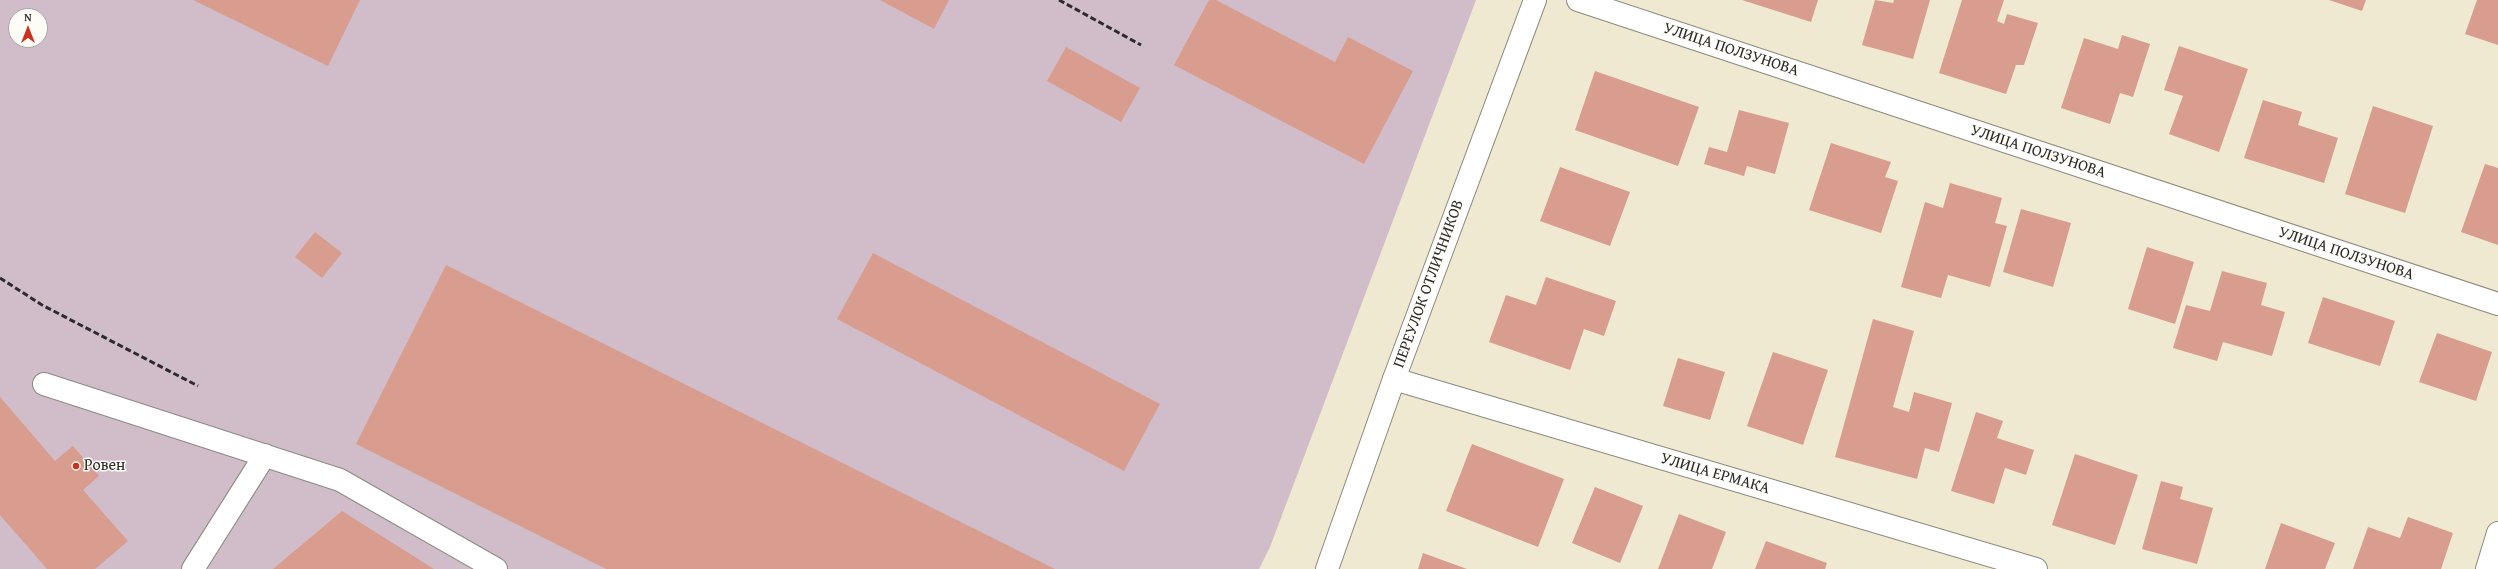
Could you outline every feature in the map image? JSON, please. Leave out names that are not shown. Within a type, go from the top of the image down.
[{"type":"street","name":"ПЕРЕУЛОК ОТЛИЧНИКОВ","points":[[1327,569],[1394,379],[1535,0]]},
{"type":"street","name":"УЛИЦА ПОЛЗУНОВА","points":[[1578,0],[2498,304]]},
{"type":"street","name":"УЛИЦА ЕРМАКА","points":[[1394,379],[2036,569]]},
{"type":"street","points":[[44,384],[340,480],[496,569]]},
{"type":"street","points":[[193,569],[265,455]]},
{"type":"street","points":[[2487,569],[2498,533]]},
{"type":"shaded area","points":[[0,0],[1476,0],[1270,547],[1259,569],[0,569]]},
{"type":"building","points":[[193,0],[360,0],[328,66]]},
{"type":"building","points":[[880,0],[949,0],[934,29]]},
{"type":"building","points":[[1209,0],[1216,0],[1335,62],[1348,37],[1413,71],[1364,164],[1174,65]]},
{"type":"building","points":[[1742,0],[1818,0],[1811,22]]},
{"type":"building","points":[[1875,0],[1893,3],[1894,0],[1930,0],[1913,59],[1862,45]]},
{"type":"building","points":[[1962,0],[2004,0],[1997,21],[2004,24],[2007,14],[2038,23],[2024,65],[2016,65],[2006,94],[1939,73]]},
{"type":"building","points":[[2329,0],[2366,0],[2362,11]]},
{"type":"building","points":[[2477,0],[2498,0],[2498,45],[2465,34]]},
{"type":"building","points":[[2122,35],[2150,44],[2133,97],[2120,93],[2110,124],[2061,108],[2084,38],[2118,49]]},
{"type":"building","points":[[2179,46],[2248,69],[2219,152],[2169,134],[2183,96],[2164,90]]},
{"type":"building","points":[[1066,47],[1140,88],[1121,122],[1047,81]]},
{"type":"building","points":[[1595,71],[1699,107],[1678,166],[1575,130]]},
{"type":"building","points":[[2263,100],[2302,112],[2298,125],[2338,138],[2324,183],[2244,158]]},
{"type":"building","points":[[2373,106],[2433,126],[2405,213],[2345,194]]},
{"type":"building","points":[[1739,110],[1789,123],[1775,174],[1747,166],[1744,176],[1704,164],[1709,147],[1727,152]]},
{"type":"building","points":[[1831,143],[1891,162],[1885,177],[1898,181],[1881,233],[1809,210]]},
{"type":"building","points":[[2485,164],[2498,168],[2498,245],[2461,232]]},
{"type":"building","points":[[1560,167],[1630,192],[1610,246],[1540,221]]},
{"type":"building","points":[[1950,183],[2002,198],[1995,223],[2007,226],[1990,287],[1948,275],[1941,298],[1901,287],[1925,202],[1943,208]]},
{"type":"building","points":[[2021,209],[2071,223],[2053,287],[2003,272]]},
{"type":"building","points":[[315,232],[342,253],[322,278],[295,257]]},
{"type":"building","points":[[2147,247],[2194,262],[2175,324],[2128,309]]},
{"type":"building","points":[[873,253],[1160,404],[1124,471],[837,319]]},
{"type":"building","points":[[446,265],[1055,569],[606,569],[356,444]]},
{"type":"building","points":[[2222,271],[2267,283],[2261,305],[2285,312],[2272,356],[2223,342],[2217,361],[2173,348],[2186,305],[2210,311]]},
{"type":"building","points":[[1546,277],[1616,301],[1604,336],[1584,329],[1570,370],[1489,342],[1506,295],[1536,305]]},
{"type":"building","points":[[2323,297],[2395,321],[2380,366],[2308,343]]},
{"type":"building","points":[[1873,319],[1914,331],[1893,407],[1909,412],[1914,392],[1952,403],[1939,452],[1925,448],[1917,479],[1835,457]]},
{"type":"building","points":[[2437,333],[2492,352],[2476,401],[2419,382]]},
{"type":"building","points":[[1773,352],[1828,370],[1803,445],[1747,426]]},
{"type":"building","points":[[1678,358],[1725,372],[1710,420],[1663,406]]},
{"type":"building","points":[[0,397],[55,461],[73,446],[99,476],[83,490],[128,541],[95,569],[47,569],[0,515]]},
{"type":"building","points":[[1976,412],[2003,421],[1997,438],[2034,450],[2026,475],[2005,468],[1994,504],[1951,491]]},
{"type":"building","points":[[1472,444],[1564,479],[1538,547],[1446,511]]},
{"type":"building","points":[[2075,454],[2138,475],[2115,545],[2052,525]]},
{"type":"building","points":[[2161,481],[2183,487],[2180,499],[2213,508],[2197,564],[2142,549]]},
{"type":"building","points":[[1595,487],[1643,506],[1620,563],[1572,543]]},
{"type":"building","points":[[342,511],[434,569],[273,569]]},
{"type":"building","points":[[1679,514],[1726,532],[1712,569],[1658,569]]},
{"type":"building","points":[[2408,517],[2453,533],[2441,569],[2353,569],[2368,527],[2400,538]]},
{"type":"building","points":[[2281,523],[2335,543],[2325,569],[2265,569]]},
{"type":"building","points":[[1766,541],[1827,563],[1825,569],[1755,569]]},
{"type":"building","points":[[1423,553],[1467,569],[1418,569]]},
{"type":"railway","points":[[1059,0],[1141,45]]},
{"type":"railway","points":[[0,278],[42,305],[198,386]]},
{"type":"place","name":"Ровен","points":[[76,466]]}]
